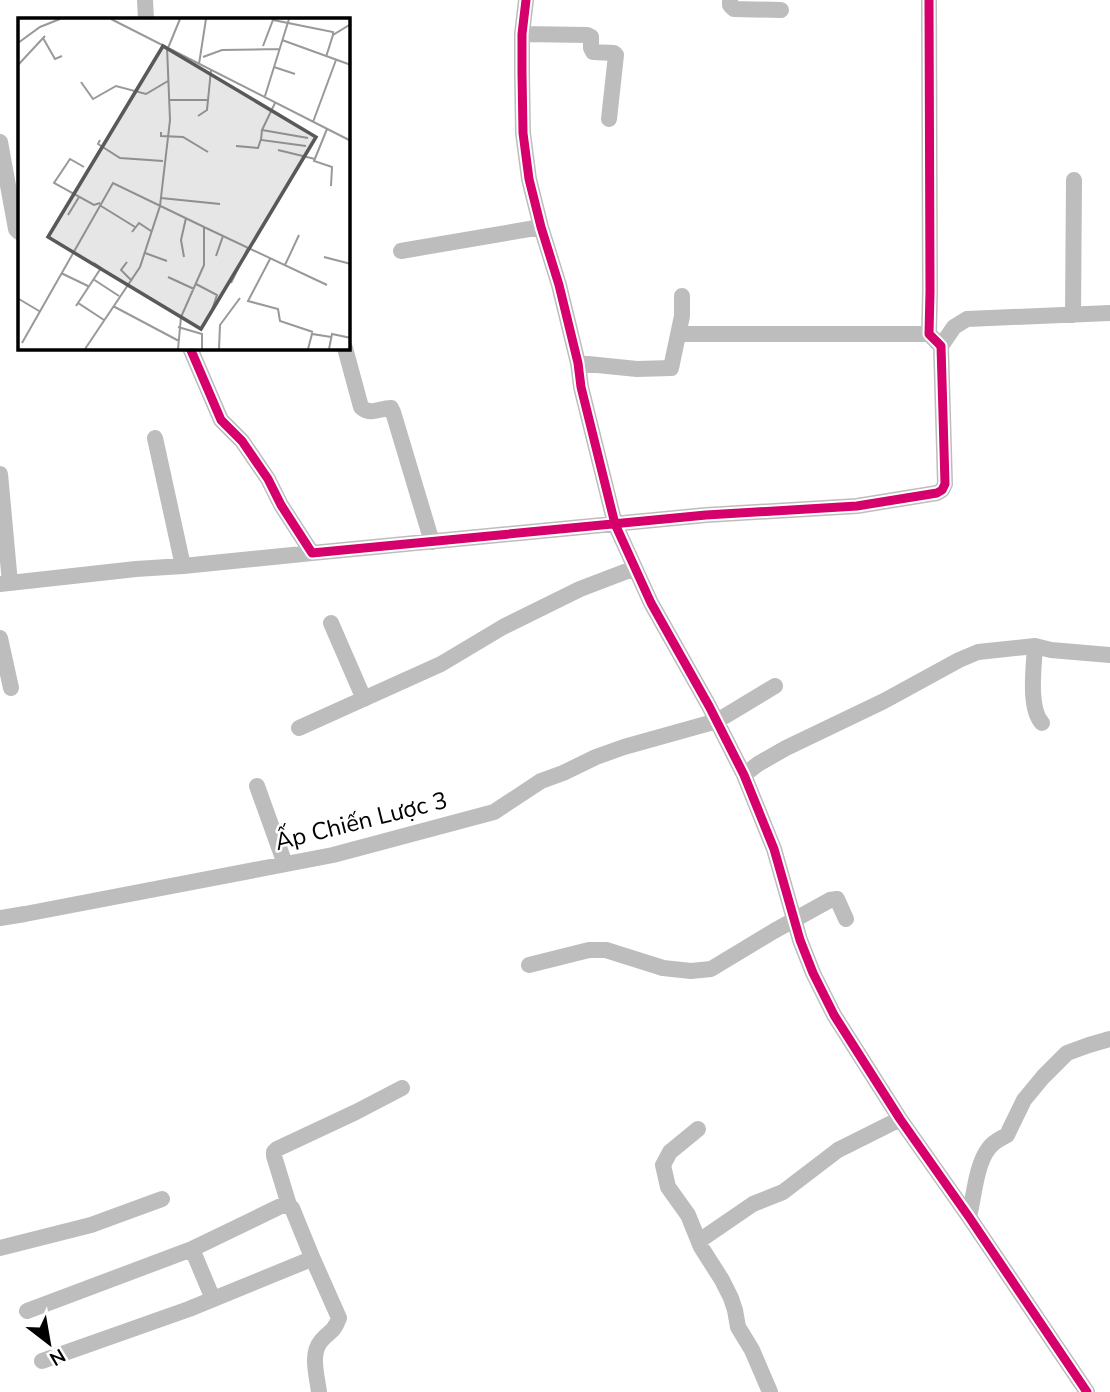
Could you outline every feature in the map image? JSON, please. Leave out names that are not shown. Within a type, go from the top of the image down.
[{"type":"street","points":[[145,0],[146,18]]},
{"type":"street","points":[[526,0],[522,34],[523,133],[529,179],[559,285],[615,524],[651,603],[744,775],[774,849],[813,973],[834,1015],[900,1119],[1087,1392]]},
{"type":"street","points":[[730,0],[734,9],[781,10]]},
{"type":"street","points":[[929,0],[929,334]]},
{"type":"street","points":[[522,34],[587,35],[591,37],[593,52],[614,53],[617,58],[610,119]]},
{"type":"street","points":[[0,142],[18,231]]},
{"type":"street","points":[[1073,314],[1074,180]]},
{"type":"street","points":[[401,251],[541,227]]},
{"type":"street","points":[[578,363],[667,370],[672,366],[679,334],[682,296]]},
{"type":"street","points":[[0,474],[5,584],[706,514],[857,506],[937,493],[945,485],[941,346],[954,327],[967,319],[1110,313],[1110,324]]},
{"type":"street","points":[[679,334],[929,334],[941,346]]},
{"type":"street","points":[[191,350],[221,420],[242,441],[312,553]]},
{"type":"street","points":[[346,350],[361,407],[370,412],[391,408],[393,412],[432,542]]},
{"type":"street","points":[[155,438],[183,566]]},
{"type":"street","points":[[299,728],[440,664],[503,627],[580,589],[635,568]]},
{"type":"street","points":[[331,623],[364,699]]},
{"type":"street","points":[[0,638],[11,688]]},
{"type":"street","points":[[744,775],[786,748],[978,652],[1035,646],[1110,655]]},
{"type":"street","points":[[1035,646],[1035,714],[1042,723]]},
{"type":"street","name":"Ấp Chiến Lược 3","points":[[0,918],[282,856],[333,855],[494,812],[541,781],[596,757],[717,721],[775,686]]},
{"type":"street","points":[[257,786],[282,856]]},
{"type":"street","points":[[529,965],[589,950],[606,950],[663,968],[691,971],[711,969],[830,900],[837,899],[846,919]]},
{"type":"street","points":[[969,1217],[983,1158],[997,1140],[1007,1135],[1024,1100],[1067,1053],[1110,1039]]},
{"type":"street","points":[[319,1392],[315,1367],[316,1351],[321,1341],[334,1330],[339,1318],[289,1205],[274,1152],[402,1088]]},
{"type":"street","points":[[699,1241],[753,1204],[783,1192],[838,1150],[900,1119]]},
{"type":"street","points":[[698,1129],[670,1152],[663,1165],[668,1187],[688,1215],[701,1247],[731,1298],[738,1327],[752,1350],[770,1392]]},
{"type":"street","points":[[0,1248],[91,1225],[162,1199]]},
{"type":"street","points":[[27,1311],[192,1249],[285,1204],[289,1205]]},
{"type":"street","points":[[192,1249],[213,1299]]},
{"type":"street","points":[[42,1361],[189,1309],[312,1257]]},
{"type":"cycle path","points":[[526,0],[522,34],[523,133],[529,179],[559,285],[615,524],[651,603],[744,775],[774,849],[800,940],[834,1015],[900,1119],[1087,1392]]},
{"type":"cycle path","points":[[191,350],[221,420],[242,441],[312,553],[706,515],[857,506],[937,493],[945,484],[941,346],[929,334],[929,0]]}]
